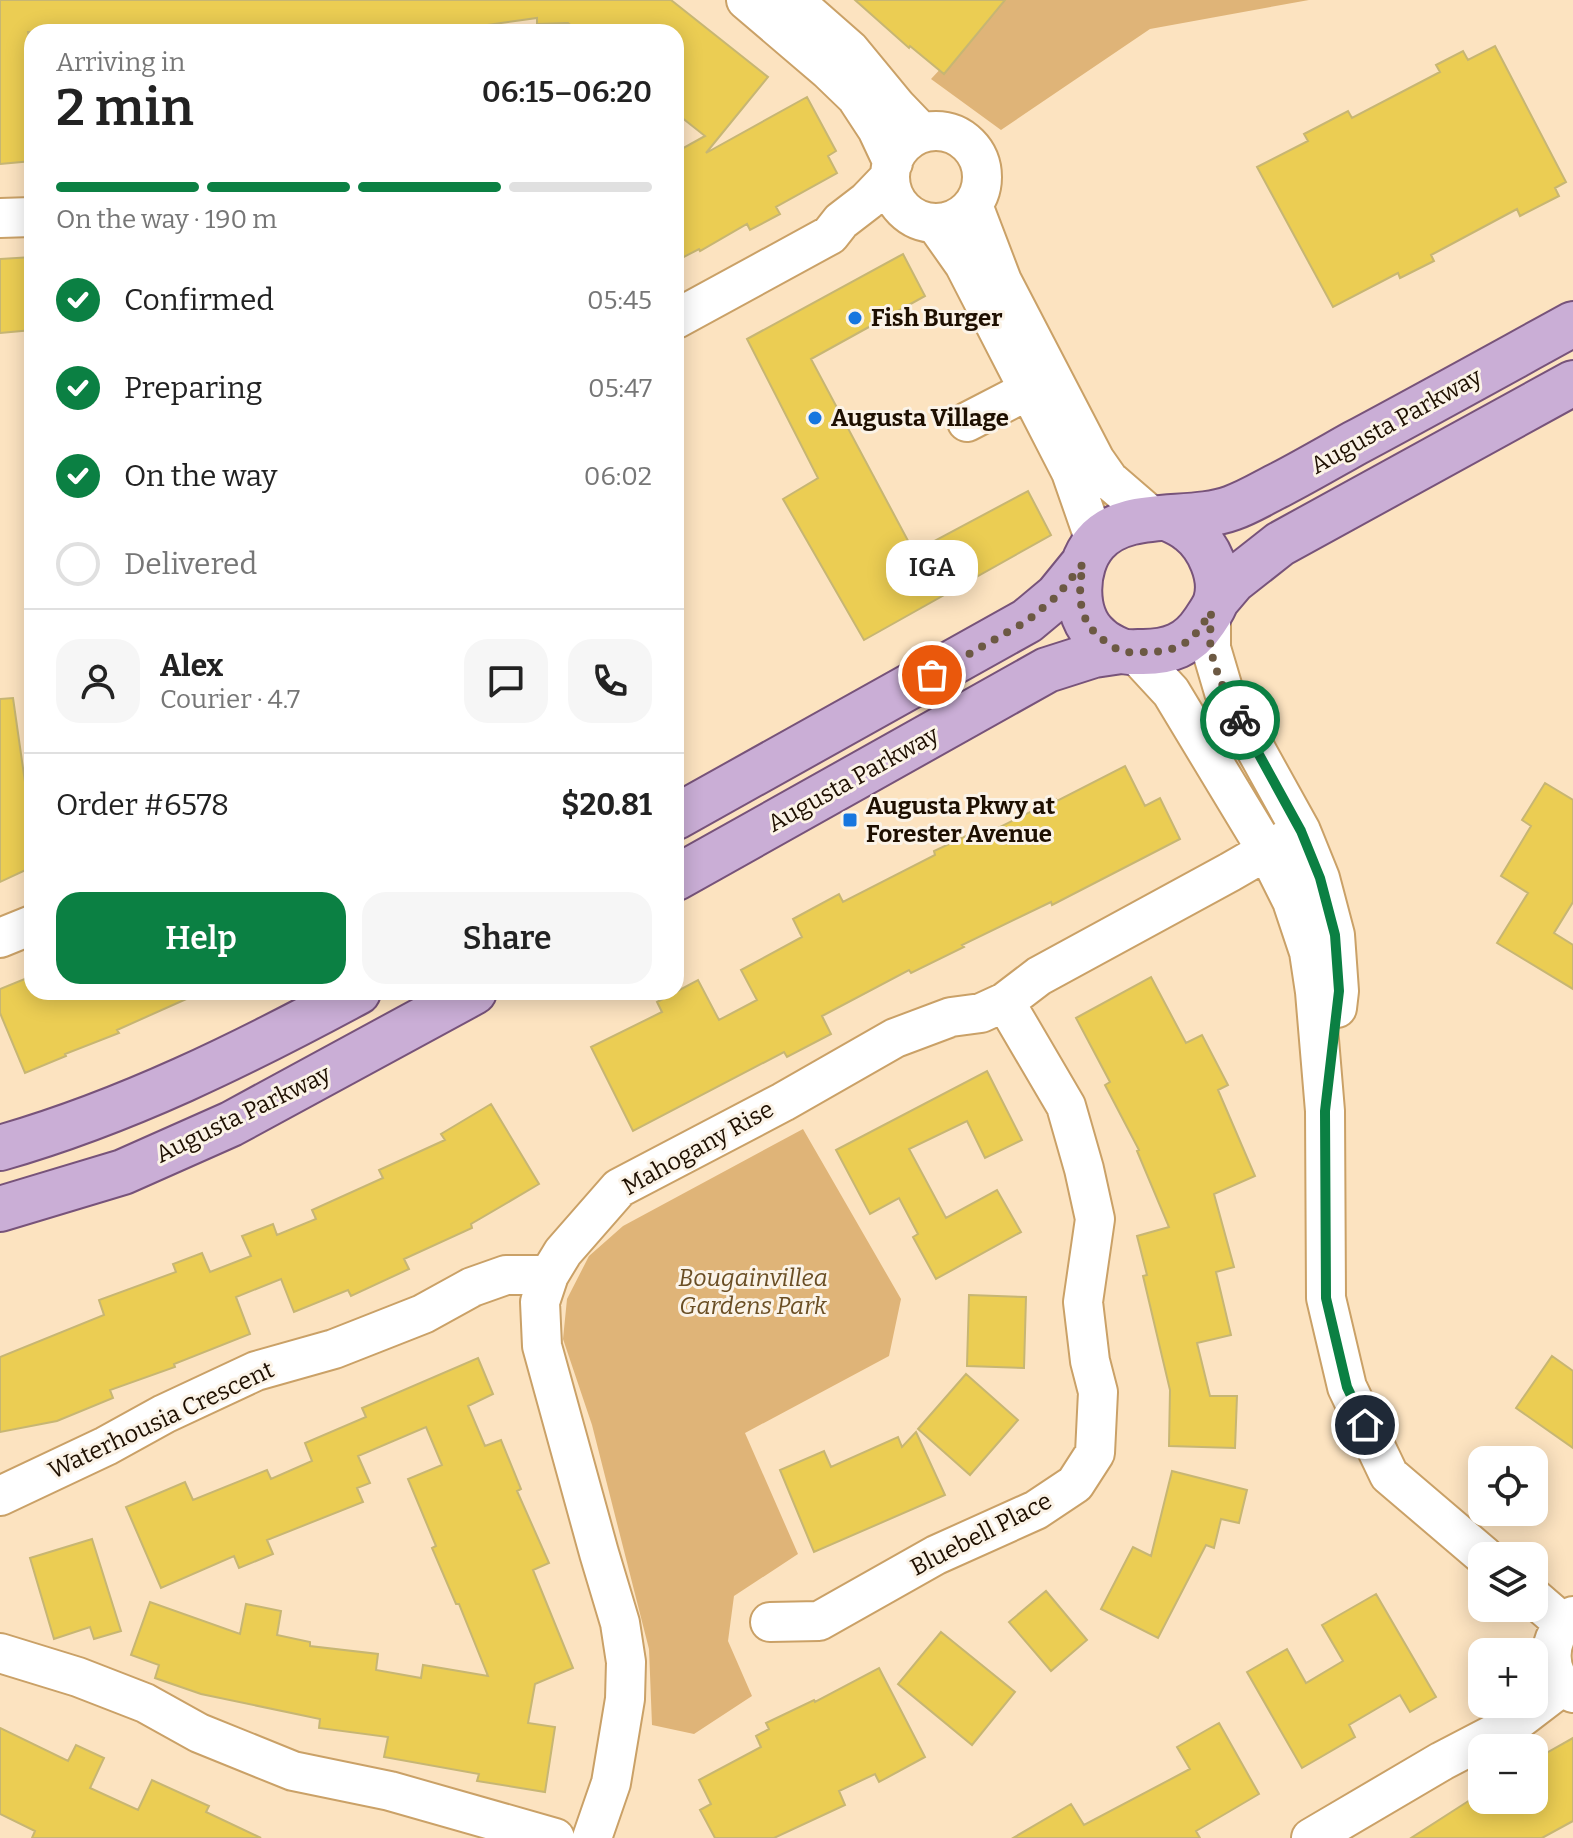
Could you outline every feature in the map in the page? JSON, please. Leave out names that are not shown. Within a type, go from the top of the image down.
[{"type":"main road","name":"Augusta Parkway","points":[[1161,518],[1217,513],[1251,500],[1573,324]]},
{"type":"main road","points":[[1089,552],[1079,591],[1087,623],[1097,637],[1128,652],[1171,650],[1187,642],[1200,628],[1233,581],[1280,544],[1573,383]]},
{"type":"main road","points":[[684,813],[1027,621],[1057,596],[1089,552],[1112,529],[1131,521],[1161,518],[1190,530],[1204,545],[1212,562],[1217,580],[1214,607]]},
{"type":"main road","name":"Augusta Parkway","points":[[684,874],[1047,670],[1094,655],[1128,652]]},
{"type":"main road","points":[[0,1148],[143,1098],[262,1044],[343,1000]]},
{"type":"main road","name":"Augusta Parkway","points":[[0,1209],[123,1172],[231,1124],[459,1000]]},
{"type":"street","points":[[746,0],[856,97],[877,129],[892,170]]},
{"type":"street","points":[[793,0],[850,50],[922,133]]},
{"type":"street","points":[[830,235],[848,237],[877,225],[922,219],[949,221],[962,215],[973,205],[982,175],[973,149],[963,139],[936,131],[910,139],[899,150],[892,170],[892,191],[899,203],[922,219],[964,264],[1041,384],[1109,480],[1161,518]]},
{"type":"street","points":[[684,315],[830,235],[841,221],[867,201],[892,170]]},
{"type":"street","points":[[973,205],[1071,472],[1089,552]]},
{"type":"street","points":[[0,218],[24,217]]},
{"type":"street","points":[[967,422],[1041,384]]},
{"type":"street","points":[[1214,607],[1211,648],[1224,692],[1301,831],[1320,878],[1335,935],[1339,991],[1325,1111]]},
{"type":"street","points":[[1128,652],[1154,672],[1171,692],[1267,851],[1292,901],[1309,952],[1315,992],[1325,1111],[1326,1298],[1347,1387],[1389,1475],[1468,1542]]},
{"type":"street","name":"Mahogany Rise","points":[[592,1838],[611,1783],[625,1699],[626,1662],[620,1623],[542,1346],[540,1302],[549,1275],[563,1252],[619,1188],[783,1102],[895,1038],[951,1017],[981,1013],[1005,1002],[1039,976],[1301,831]]},
{"type":"street","points":[[0,938],[24,928]]},
{"type":"street","name":"Bluebell Place","points":[[770,1622],[819,1621],[936,1555],[1036,1510],[1075,1484],[1095,1453],[1098,1392],[1090,1361],[1083,1302],[1095,1219],[1066,1106],[1005,1002]]},
{"type":"street","name":"Waterhousia Crescent","points":[[0,1496],[256,1371],[334,1349],[423,1314],[472,1287],[506,1275],[549,1275]]},
{"type":"street","points":[[1311,1838],[1442,1761],[1513,1724],[1568,1689],[1558,1679],[1551,1653],[1553,1639],[1568,1620],[1548,1607]]},
{"type":"street","points":[[0,1653],[78,1677],[145,1703],[199,1733],[293,1771],[390,1791],[555,1838]]},
{"type":"green space","points":[[1005,0],[1309,0],[1150,29],[1001,130],[931,79]]},
{"type":"green space","name":"Bougainvillea Gardens Park","points":[[803,1129],[901,1299],[889,1356],[745,1433],[798,1554],[734,1596],[728,1641],[752,1696],[694,1734],[652,1725],[649,1649],[592,1425],[563,1339],[567,1299],[589,1256],[623,1226]]},
{"type":"building","points":[[0,0],[671,0],[768,77],[706,153],[807,97],[836,151],[828,156],[837,173],[776,207],[780,214],[750,230],[747,224],[684,257],[684,148],[705,136],[684,119],[684,24],[537,24],[537,18],[495,24],[24,24],[24,162],[0,164]]},
{"type":"building","points":[[855,0],[1005,0],[944,74]]},
{"type":"building","points":[[1495,46],[1566,182],[1555,188],[1559,196],[1520,216],[1517,209],[1431,255],[1434,261],[1400,278],[1398,273],[1333,307],[1257,167],[1308,141],[1304,134],[1348,111],[1352,118],[1440,72],[1436,65],[1463,51],[1468,60]]},
{"type":"building","name":"Augusta Village","points":[[903,254],[925,296],[811,359],[914,552],[1028,491],[1051,535],[864,640],[783,499],[818,478],[747,339]]},
{"type":"building","points":[[24,258],[24,331],[0,333],[0,259]]},
{"type":"building","points":[[13,698],[24,775],[24,871],[0,882],[0,699]]},
{"type":"building","points":[[1125,766],[1145,806],[1160,798],[1180,839],[1052,905],[1051,902],[911,973],[909,970],[822,1016],[831,1034],[787,1057],[784,1052],[633,1131],[591,1047],[662,1012],[657,1002],[661,1000],[684,1000],[684,988],[698,980],[719,1020],[757,1000],[741,970],[802,937],[793,919],[839,894],[843,902],[935,855],[934,851],[983,828],[986,834]]},
{"type":"building","points":[[1545,783],[1573,800],[1573,902],[1554,933],[1573,945],[1573,989],[1497,943],[1528,893],[1501,876],[1531,826],[1522,820]]},
{"type":"building","points":[[1151,977],[1186,1043],[1202,1035],[1228,1085],[1218,1090],[1255,1176],[1214,1194],[1234,1267],[1216,1272],[1231,1335],[1197,1343],[1210,1396],[1237,1396],[1235,1448],[1169,1446],[1170,1390],[1143,1276],[1147,1275],[1137,1236],[1169,1227],[1139,1150],[1105,1085],[1110,1082],[1076,1018]]},
{"type":"building","points":[[24,979],[24,1000],[184,1000],[117,1030],[119,1033],[25,1073],[0,1013],[0,989]]},
{"type":"building","points":[[987,1071],[1022,1140],[985,1158],[967,1121],[909,1149],[946,1218],[997,1190],[1021,1232],[936,1279],[913,1237],[918,1234],[899,1198],[870,1214],[836,1150]]},
{"type":"building","points":[[491,1104],[539,1184],[471,1224],[472,1228],[404,1259],[409,1269],[351,1296],[348,1290],[294,1312],[281,1279],[236,1297],[250,1334],[174,1364],[175,1367],[110,1390],[113,1398],[57,1421],[0,1432],[0,1357],[104,1315],[99,1300],[176,1272],[173,1264],[202,1253],[210,1272],[251,1256],[242,1236],[273,1224],[277,1235],[316,1219],[312,1210],[383,1178],[379,1170],[445,1140],[441,1134]]},
{"type":"building","points":[[969,1295],[1026,1297],[1024,1368],[967,1366]]},
{"type":"building","points":[[1552,1356],[1573,1371],[1573,1448],[1516,1408]]},
{"type":"building","points":[[478,1358],[493,1394],[468,1406],[485,1446],[501,1440],[521,1489],[517,1491],[549,1563],[533,1570],[573,1668],[535,1684],[528,1723],[555,1727],[545,1792],[477,1781],[479,1774],[384,1757],[388,1737],[319,1728],[320,1719],[201,1694],[155,1678],[159,1665],[131,1655],[150,1602],[240,1634],[246,1604],[281,1611],[277,1635],[310,1642],[310,1646],[378,1654],[376,1670],[421,1678],[423,1665],[488,1676],[432,1548],[436,1546],[408,1479],[442,1465],[426,1427],[358,1456],[370,1483],[357,1488],[363,1502],[267,1540],[273,1554],[239,1568],[234,1556],[161,1588],[126,1507],[185,1482],[193,1500],[267,1470],[271,1479],[312,1461],[305,1443],[366,1417],[362,1408]]},
{"type":"building","points":[[966,1374],[1018,1420],[970,1475],[918,1429]]},
{"type":"building","points":[[916,1432],[945,1495],[814,1552],[780,1470],[824,1451],[831,1467],[898,1437],[902,1447]]},
{"type":"building","points":[[1172,1471],[1247,1490],[1239,1523],[1221,1519],[1214,1548],[1206,1545],[1158,1638],[1101,1609],[1133,1547],[1151,1556]]},
{"type":"building","points":[[92,1539],[121,1631],[94,1639],[90,1627],[54,1639],[30,1558]]},
{"type":"building","points":[[1046,1591],[1087,1640],[1051,1671],[1009,1622]]},
{"type":"building","points":[[1376,1594],[1436,1697],[1410,1712],[1400,1695],[1349,1725],[1355,1737],[1302,1768],[1247,1672],[1287,1649],[1306,1683],[1343,1661],[1322,1625]]},
{"type":"building","points":[[941,1632],[1015,1692],[972,1745],[898,1684]]},
{"type":"building","points":[[879,1668],[925,1757],[879,1782],[875,1774],[839,1791],[845,1805],[774,1838],[715,1838],[700,1810],[711,1804],[699,1780],[761,1747],[756,1736],[769,1729],[766,1723],[815,1702]]},
{"type":"building","points":[[1219,1723],[1259,1794],[1196,1831],[1200,1838],[1013,1838],[1071,1804],[1084,1825],[1190,1769],[1177,1747]]},
{"type":"building","points":[[0,1728],[68,1761],[76,1745],[104,1758],[90,1788],[138,1810],[152,1780],[209,1806],[206,1812],[261,1838],[32,1838],[35,1831],[0,1814]]},
{"type":"building","points":[[1573,1738],[1573,1821],[1542,1838],[1411,1838],[1468,1801],[1468,1814],[1548,1814],[1548,1752]]},
{"type":"way so far","points":[[932,675],[1027,621],[1057,596],[1083,564],[1079,591],[1087,623],[1097,637],[1121,651],[1171,650],[1187,642],[1211,612],[1211,648],[1224,692],[1240,720]]},
{"type":"place","name":"Fish Burger","points":[[855,318]]},
{"type":"place","name":"Augusta Village","points":[[815,418]]},
{"type":"place","name":"IGA","points":[[932,675]]},
{"type":"place","name":"Augusta Pkwy at Forester Avenue","points":[[850,820]]},
{"type":"route","points":[[1240,720],[1301,831],[1320,878],[1335,935],[1339,991],[1325,1111],[1326,1298],[1347,1387],[1365,1425]]}]
